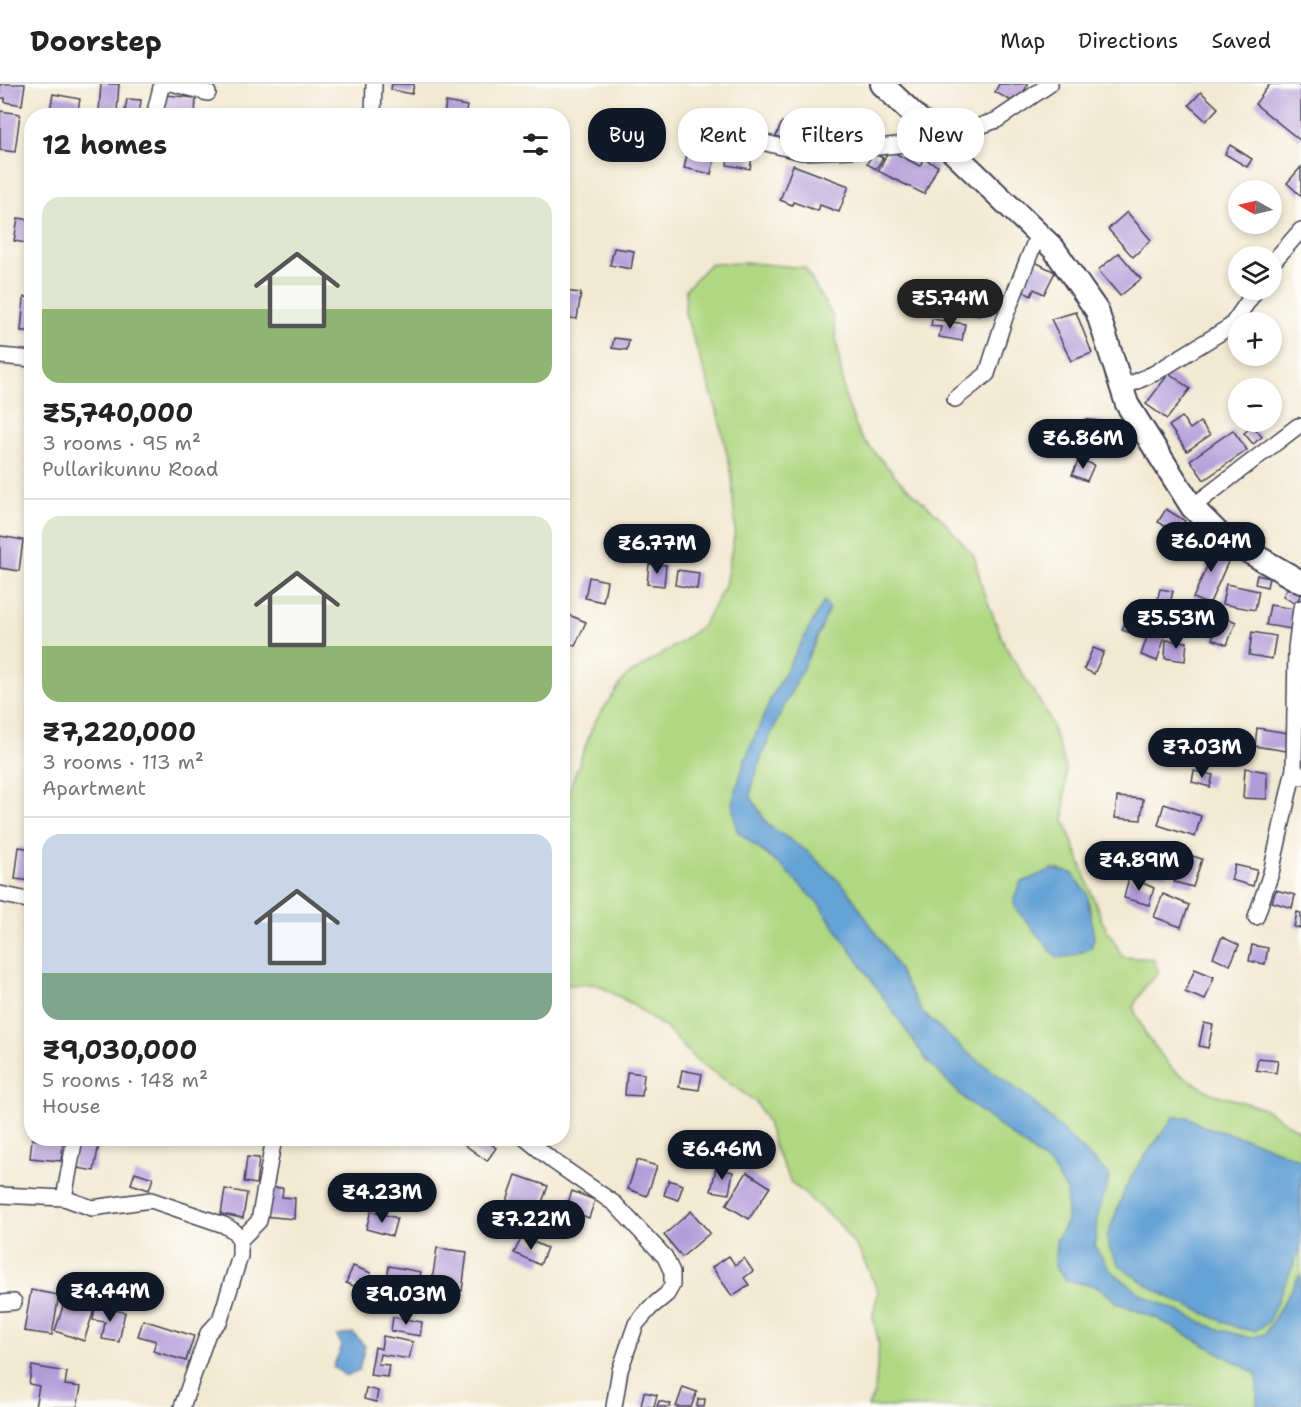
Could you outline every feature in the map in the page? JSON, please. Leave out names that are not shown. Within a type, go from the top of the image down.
[{"type":"main road","points":[[882,84],[907,108]]},
{"type":"main road","points":[[963,162],[1054,249],[1097,311],[1127,404],[1192,507],[1221,536],[1301,582]]},
{"type":"street","points":[[373,108],[374,84]]},
{"type":"street","points":[[984,125],[997,120],[1050,84]]},
{"type":"street","points":[[157,108],[165,85],[208,93]]},
{"type":"street","points":[[768,144],[802,152],[897,145]]},
{"type":"street","points":[[1282,252],[1301,230]]},
{"type":"street","points":[[955,399],[987,374],[1005,317],[1038,234]]},
{"type":"street","points":[[1122,388],[1155,373],[1231,326],[1249,300]]},
{"type":"street","points":[[0,356],[24,358]]},
{"type":"street","points":[[1192,507],[1298,426]]},
{"type":"street","points":[[1256,916],[1273,864],[1297,773],[1296,648],[1301,608]]},
{"type":"street","points":[[0,894],[24,899]]},
{"type":"street","points":[[64,1198],[74,1146]]},
{"type":"street","points":[[240,1240],[259,1221],[272,1146]]},
{"type":"street","points":[[536,1146],[615,1204],[665,1257],[672,1272],[672,1285],[667,1294],[636,1324],[620,1370],[614,1407]]},
{"type":"street","points":[[0,1195],[64,1198],[92,1208],[151,1200],[224,1225],[234,1231],[240,1240],[240,1256],[220,1320],[208,1333],[182,1407]]},
{"type":"green space","points":[[750,263],[805,268],[833,317],[845,397],[860,436],[901,482],[941,518],[974,556],[983,590],[1005,646],[1048,715],[1066,768],[1064,819],[1102,921],[1123,957],[1153,959],[1159,973],[1146,985],[1133,1007],[1146,1035],[1173,1070],[1211,1093],[1263,1108],[1301,1132],[1301,1407],[868,1407],[875,1391],[879,1345],[873,1316],[878,1291],[860,1252],[839,1224],[791,1182],[775,1149],[767,1122],[756,1102],[695,1059],[666,1028],[627,1001],[596,984],[570,985],[570,788],[594,723],[625,677],[681,642],[703,625],[725,586],[735,532],[732,476],[717,410],[685,313],[686,289],[710,264]]},
{"type":"water","points":[[824,601],[829,608],[820,632],[766,747],[750,795],[767,824],[808,852],[846,888],[888,951],[922,1012],[964,1050],[1030,1099],[1110,1176],[1097,1218],[1095,1247],[1110,1270],[1144,1296],[1215,1328],[1250,1338],[1265,1334],[1301,1276],[1301,1407],[1257,1407],[1257,1374],[1158,1319],[1118,1303],[1097,1286],[1067,1281],[1055,1267],[1056,1241],[1067,1221],[1067,1191],[1051,1166],[967,1101],[928,1062],[818,903],[782,867],[737,831],[732,803],[745,760],[771,698]]},
{"type":"water","points":[[1052,869],[1072,873],[1087,893],[1094,937],[1091,948],[1072,956],[1057,958],[1015,908],[1014,899],[1020,883]]},
{"type":"water","points":[[1174,1117],[1188,1117],[1203,1126],[1257,1142],[1301,1160],[1301,1248],[1268,1322],[1255,1331],[1238,1328],[1170,1298],[1120,1266],[1110,1250],[1107,1237],[1125,1189],[1137,1167]]},
{"type":"water","points":[[353,1333],[365,1346],[359,1370],[346,1376],[333,1367],[342,1346],[337,1336]]},
{"type":"building","points":[[0,84],[25,84],[22,105],[5,102],[5,98],[0,98]]},
{"type":"building","points":[[101,84],[119,84],[117,108],[99,108]]},
{"type":"building","points":[[392,84],[414,84],[412,94],[391,90]]},
{"type":"building","points":[[999,84],[1028,84],[1017,104],[995,92]]},
{"type":"building","points":[[1270,84],[1297,84],[1301,88],[1301,141],[1255,104]]},
{"type":"building","points":[[1201,92],[1218,108],[1206,121],[1189,105]]},
{"type":"building","points":[[53,94],[80,99],[78,108],[50,108]]},
{"type":"building","points":[[166,95],[196,98],[195,108],[164,108]]},
{"type":"building","points":[[127,99],[141,100],[140,108],[125,108]]},
{"type":"building","points":[[446,102],[467,106],[467,108],[445,108]]},
{"type":"building","points":[[0,111],[20,114],[15,152],[0,150]]},
{"type":"building","points":[[1230,145],[1252,159],[1247,167],[1225,154]]},
{"type":"building","points":[[889,150],[897,154],[897,162],[912,162],[920,166],[922,162],[930,162],[938,166],[924,194],[878,171],[883,162],[885,162]]},
{"type":"building","points":[[685,162],[714,162],[711,174],[684,168]]},
{"type":"building","points":[[727,162],[751,162],[750,169],[727,165]]},
{"type":"building","points":[[868,162],[880,162],[876,169],[867,164]]},
{"type":"building","points":[[793,165],[849,186],[839,212],[820,205],[818,211],[780,200]]},
{"type":"building","points":[[1301,167],[1301,196],[1287,183]]},
{"type":"building","points":[[1127,212],[1151,240],[1133,257],[1108,229]]},
{"type":"building","points":[[18,218],[24,219],[24,243],[14,241]]},
{"type":"building","points":[[614,248],[634,251],[631,269],[610,265]]},
{"type":"building","points":[[1119,253],[1141,279],[1120,296],[1098,270]]},
{"type":"building","points":[[1035,262],[1055,272],[1044,294],[1034,289],[1031,296],[1021,290]]},
{"type":"building","points":[[957,290],[984,298],[979,316],[952,308]]},
{"type":"building","points":[[570,292],[581,293],[577,319],[570,318]]},
{"type":"building","points":[[24,297],[24,331],[21,331]]},
{"type":"building","points":[[1076,312],[1092,353],[1071,361],[1051,319]]},
{"type":"building","points":[[932,319],[965,324],[962,341],[939,337],[941,327],[931,326]]},
{"type":"building","points":[[614,338],[629,340],[627,350],[612,348]]},
{"type":"building","points":[[1169,373],[1190,389],[1167,419],[1146,404]]},
{"type":"building","points":[[1182,417],[1190,429],[1200,422],[1210,435],[1187,451],[1169,426]]},
{"type":"building","points":[[1085,419],[1111,423],[1107,449],[1092,446],[1090,457],[1078,455]]},
{"type":"building","points":[[1230,432],[1234,432],[1247,450],[1204,480],[1190,460]]},
{"type":"building","points":[[1258,432],[1262,437],[1253,444],[1244,433]]},
{"type":"building","points":[[1079,459],[1094,465],[1087,481],[1072,475]]},
{"type":"building","points":[[1166,509],[1185,521],[1178,533],[1158,522]]},
{"type":"building","points":[[0,536],[23,540],[19,571],[0,568]]},
{"type":"building","points":[[1206,543],[1231,555],[1209,605],[1193,598],[1208,564],[1199,559]]},
{"type":"building","points":[[649,564],[666,565],[664,586],[647,584]]},
{"type":"building","points":[[677,570],[699,573],[697,589],[675,585]]},
{"type":"building","points":[[1257,575],[1269,578],[1267,587],[1255,584]]},
{"type":"building","points":[[589,577],[607,581],[603,602],[585,598]]},
{"type":"building","points":[[1226,584],[1259,591],[1255,610],[1222,604]]},
{"type":"building","points":[[1288,587],[1301,595],[1295,604],[1283,596]]},
{"type":"building","points":[[1160,589],[1173,591],[1169,608],[1156,605]]},
{"type":"building","points":[[1270,605],[1295,609],[1291,629],[1266,625]]},
{"type":"building","points":[[1130,609],[1150,616],[1142,637],[1122,630]]},
{"type":"building","points":[[570,615],[586,622],[575,646],[570,644]]},
{"type":"building","points":[[1222,616],[1236,622],[1227,645],[1212,639]]},
{"type":"building","points":[[1150,628],[1166,633],[1157,661],[1141,655]]},
{"type":"building","points":[[1252,632],[1276,636],[1272,659],[1249,655]]},
{"type":"building","points":[[1166,640],[1187,642],[1185,661],[1165,658]]},
{"type":"building","points":[[1093,648],[1104,652],[1094,674],[1084,669]]},
{"type":"building","points":[[1257,728],[1289,733],[1286,751],[1255,746]]},
{"type":"building","points":[[1245,768],[1267,772],[1267,799],[1243,798]]},
{"type":"building","points":[[1194,771],[1213,775],[1210,787],[1192,782]]},
{"type":"building","points":[[1117,797],[1143,799],[1141,820],[1115,818]]},
{"type":"building","points":[[1164,804],[1201,816],[1195,837],[1158,825]]},
{"type":"building","points":[[19,847],[24,848],[24,880],[15,879]]},
{"type":"building","points":[[1150,847],[1176,855],[1166,876],[1148,871]]},
{"type":"building","points":[[1183,853],[1202,859],[1193,887],[1174,882]]},
{"type":"building","points":[[1235,865],[1257,870],[1253,886],[1231,880]]},
{"type":"building","points":[[1129,877],[1154,888],[1149,905],[1124,898]]},
{"type":"building","points":[[1276,890],[1295,895],[1292,908],[1272,902]]},
{"type":"building","points":[[1163,894],[1189,905],[1181,927],[1154,917]]},
{"type":"building","points":[[1297,912],[1301,913],[1301,928],[1294,927]]},
{"type":"building","points":[[1222,937],[1239,945],[1230,965],[1213,957]]},
{"type":"building","points":[[1252,945],[1268,948],[1265,964],[1249,961]]},
{"type":"building","points":[[1195,969],[1214,977],[1205,1000],[1185,992]]},
{"type":"building","points":[[1204,1023],[1213,1025],[1208,1048],[1199,1046]]},
{"type":"building","points":[[1258,1058],[1278,1060],[1276,1073],[1256,1070]]},
{"type":"building","points":[[682,1070],[702,1074],[699,1090],[679,1087]]},
{"type":"building","points":[[627,1072],[644,1074],[642,1096],[625,1095]]},
{"type":"building","points":[[31,1146],[63,1146],[61,1161],[30,1158]]},
{"type":"building","points":[[76,1146],[99,1146],[94,1171],[72,1167]]},
{"type":"building","points":[[466,1146],[493,1146],[496,1148],[487,1161]]},
{"type":"building","points":[[247,1157],[259,1158],[256,1184],[244,1182]]},
{"type":"building","points":[[637,1160],[657,1166],[647,1196],[628,1189]]},
{"type":"building","points":[[716,1168],[733,1172],[729,1194],[711,1191]]},
{"type":"building","points":[[135,1172],[153,1178],[149,1190],[131,1184]]},
{"type":"building","points":[[747,1172],[770,1187],[749,1219],[726,1205]]},
{"type":"building","points":[[516,1175],[548,1186],[533,1227],[518,1221],[521,1211],[505,1206]]},
{"type":"building","points":[[669,1180],[683,1185],[678,1200],[664,1195]]},
{"type":"building","points":[[265,1187],[283,1188],[282,1197],[295,1198],[294,1219],[263,1216]]},
{"type":"building","points":[[225,1189],[247,1193],[243,1218],[221,1214]]},
{"type":"building","points":[[572,1191],[595,1200],[589,1218],[566,1209]]},
{"type":"building","points":[[371,1211],[397,1218],[392,1236],[366,1229]]},
{"type":"building","points":[[691,1211],[710,1233],[682,1257],[664,1235]]},
{"type":"building","points":[[522,1237],[547,1248],[540,1265],[514,1253]]},
{"type":"building","points":[[437,1248],[467,1252],[462,1291],[431,1287]]},
{"type":"building","points":[[729,1256],[735,1265],[744,1258],[753,1271],[744,1278],[749,1285],[732,1296],[712,1267]]},
{"type":"building","points":[[353,1266],[371,1273],[365,1290],[346,1283]]},
{"type":"building","points":[[389,1266],[421,1272],[416,1297],[385,1292]]},
{"type":"building","points":[[31,1290],[59,1295],[52,1335],[24,1331]]},
{"type":"building","points":[[65,1300],[94,1310],[84,1341],[55,1331]]},
{"type":"building","points":[[95,1307],[125,1312],[119,1342],[102,1339],[105,1322],[93,1320]]},
{"type":"building","points":[[393,1317],[422,1322],[420,1336],[391,1331]]},
{"type":"building","points":[[143,1320],[194,1336],[186,1361],[153,1351],[156,1341],[138,1336]]},
{"type":"building","points":[[383,1336],[413,1342],[409,1359],[380,1354],[378,1364],[389,1365],[387,1377],[370,1375],[375,1347],[381,1349]]},
{"type":"building","points":[[32,1366],[67,1372],[65,1385],[81,1387],[77,1407],[35,1407],[39,1386],[29,1384]]},
{"type":"building","points":[[683,1387],[697,1392],[691,1407],[676,1407]]},
{"type":"building","points":[[366,1388],[378,1391],[376,1402],[364,1399]]},
{"type":"building","points":[[644,1392],[657,1395],[654,1407],[641,1406]]},
{"type":"building","points":[[698,1399],[705,1399],[704,1407],[697,1407]]},
{"type":"building","points":[[659,1401],[671,1404],[670,1407],[657,1407]]}]
